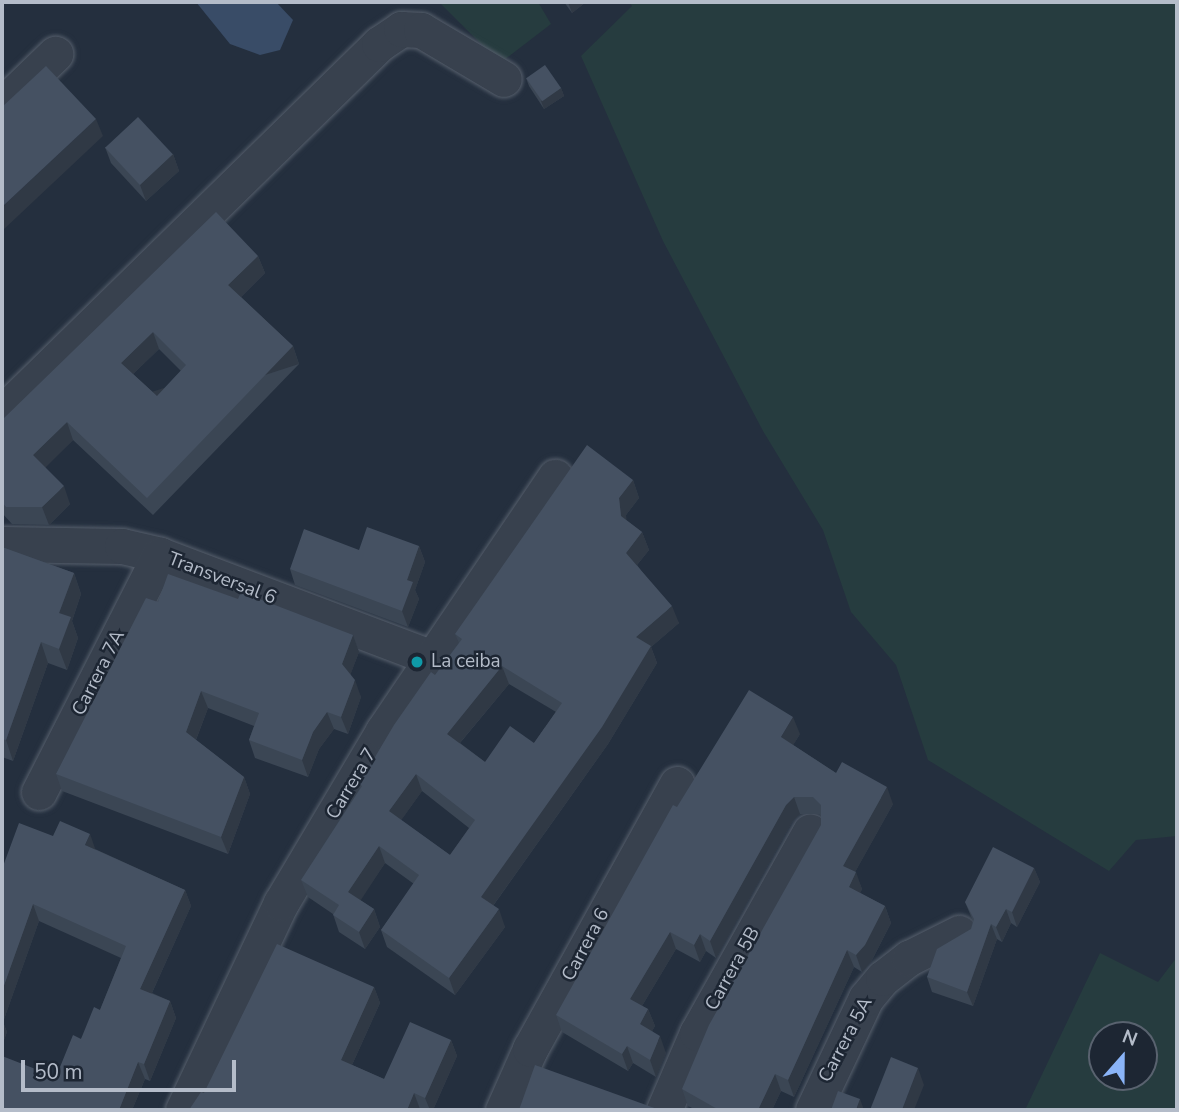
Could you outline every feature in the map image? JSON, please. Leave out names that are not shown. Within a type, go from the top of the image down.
[{"type":"street","points":[[2,413],[379,44],[401,29],[421,30],[505,79]]},
{"type":"street","points":[[2,105],[55,54]]},
{"type":"street","name":"Carrera 7","points":[[183,1110],[281,903],[383,731],[555,477]]},
{"type":"street","name":"Transversal 6","points":[[2,544],[122,546],[160,555],[432,659]]},
{"type":"street","name":"Carrera 7A","points":[[39,792],[160,555]]},
{"type":"street","name":"Carrera 6","points":[[502,1110],[543,1025],[677,784]]},
{"type":"street","name":"Carrera 5B","points":[[664,1110],[697,1033],[810,832]]},
{"type":"street","name":"Carrera 5A","points":[[813,1110],[866,998],[883,978],[909,958],[959,933]]},
{"type":"green space","points":[[439,2],[538,2],[551,24],[500,63]]},
{"type":"green space","points":[[629,2],[1177,2],[1177,836],[1136,840],[1109,871],[928,760],[896,665],[851,612],[823,530],[763,431],[663,241],[581,56],[632,6]]},
{"type":"green space","points":[[1100,953],[1158,982],[1177,957],[1177,1110],[1025,1110]]},
{"type":"water","points":[[196,2],[276,2],[293,20],[280,50],[260,55],[230,44]]},
{"type":"building","points":[[545,65],[561,88],[542,101],[526,78]]},
{"type":"building","points":[[46,66],[96,119],[2,207],[2,107]]},
{"type":"building","points":[[138,117],[173,154],[140,185],[105,148]]},
{"type":"building","points":[[216,212],[258,256],[228,285],[293,346],[147,498],[67,422],[33,455],[64,486],[42,507],[6,507],[2,502],[2,420]],"holes":[[[153,332],[186,365],[157,396],[121,363]]]},
{"type":"building","points":[[587,445],[633,480],[619,498],[621,516],[642,532],[626,553],[672,606],[636,637],[651,646],[602,727],[481,897],[499,909],[449,978],[381,930],[419,875],[379,846],[348,892],[374,909],[359,932],[333,915],[339,905],[301,880],[362,786],[359,784],[394,725],[431,672],[435,675],[462,639],[455,634]],"holes":[[[502,666],[562,703],[534,743],[510,726],[485,762],[447,734]],[[416,774],[475,820],[450,855],[389,811]]]},
{"type":"building","points":[[367,527],[419,546],[407,580],[413,582],[402,611],[290,569],[304,529],[359,550]]},
{"type":"building","points":[[2,547],[74,573],[59,613],[71,617],[59,649],[41,642],[6,740],[2,739]]},
{"type":"building","points":[[168,574],[238,599],[241,592],[353,635],[342,664],[355,680],[341,717],[327,712],[313,732],[302,760],[249,740],[259,713],[201,691],[186,732],[244,777],[221,837],[56,774],[146,598],[158,602]]},
{"type":"building","points":[[749,690],[793,717],[781,737],[836,773],[842,762],[887,787],[843,866],[856,872],[849,887],[885,906],[865,945],[856,955],[847,950],[788,1080],[775,1074],[758,1110],[719,1110],[682,1089],[709,1025],[821,825],[821,805],[813,797],[794,797],[786,805],[710,941],[700,934],[694,945],[670,932],[630,999],[648,1009],[640,1024],[660,1036],[650,1060],[627,1046],[622,1054],[556,1015],[673,805],[677,807]]},
{"type":"building","points":[[60,821],[90,834],[85,845],[185,890],[140,989],[170,1001],[144,1064],[138,1062],[119,1110],[2,1110],[2,1056],[56,1077],[73,1035],[81,1039],[94,1007],[100,1010],[126,946],[33,904],[2,991],[2,869],[19,823],[53,836]]},
{"type":"building","points":[[993,847],[1034,868],[1012,912],[1006,909],[996,927],[991,924],[967,992],[927,977],[937,949],[971,929],[974,919],[965,902]]},
{"type":"building","points":[[277,944],[374,987],[341,1060],[384,1079],[410,1022],[451,1040],[425,1098],[414,1093],[407,1110],[189,1110],[201,1092],[204,1093]]},
{"type":"building","points":[[891,1057],[918,1068],[902,1110],[870,1110]]},
{"type":"building","points":[[535,1065],[660,1110],[519,1110]]},
{"type":"building","points":[[838,1091],[860,1099],[856,1110],[831,1110]]},
{"type":"place","name":"La ceiba","points":[[417,662]]}]
